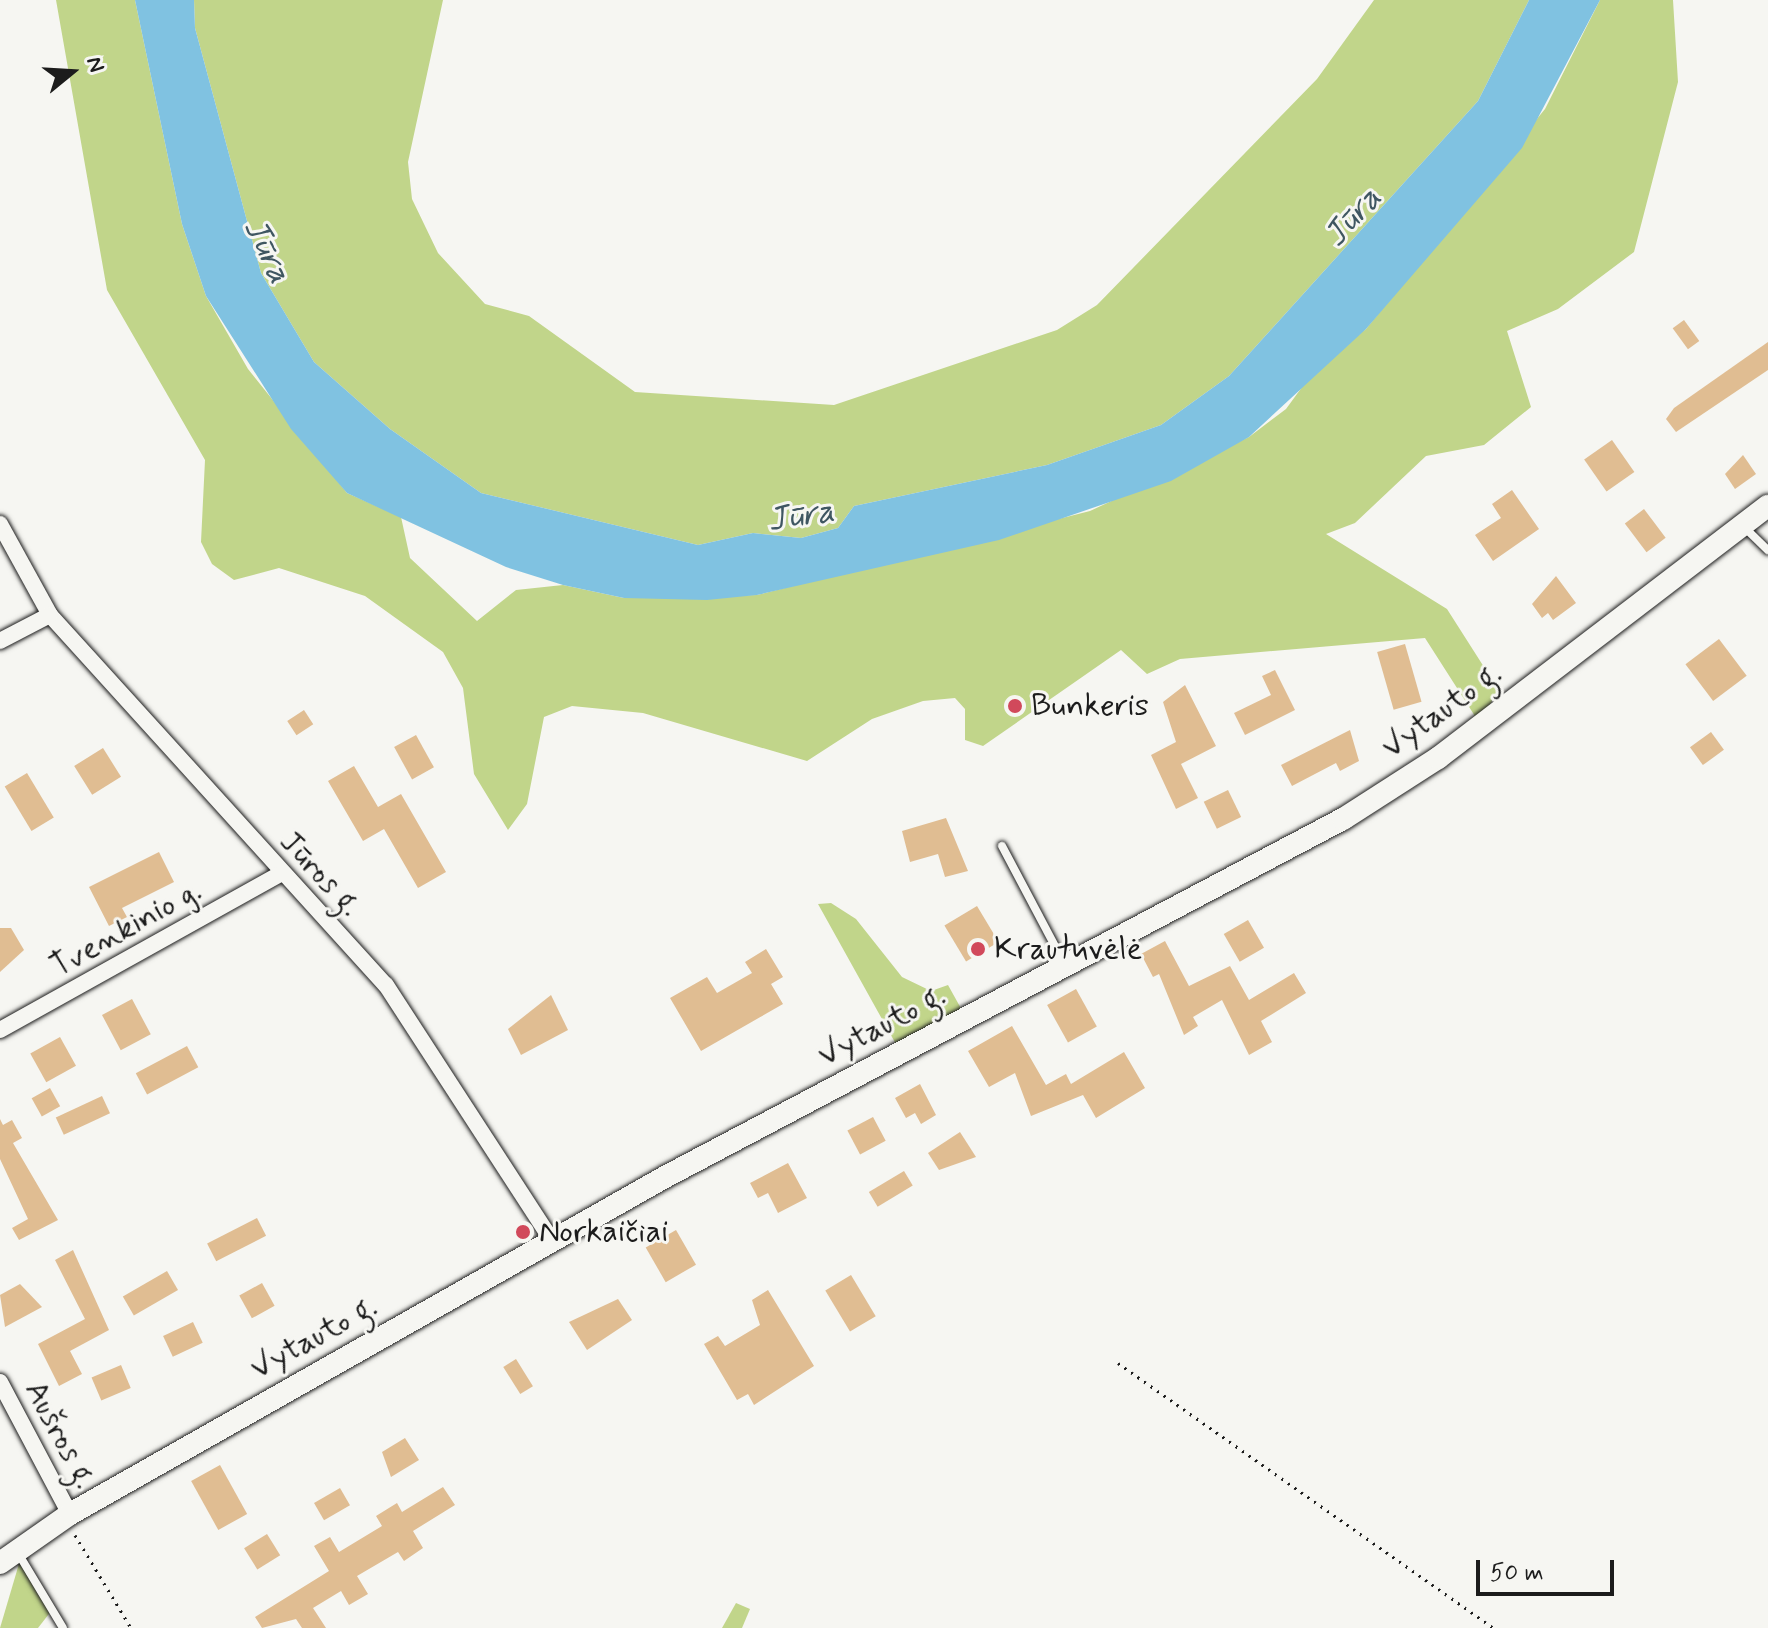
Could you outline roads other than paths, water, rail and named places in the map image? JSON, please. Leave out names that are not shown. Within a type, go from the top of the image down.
[{"type":"main road","name":"Vytauto g.","points":[[8,1556],[68,1516],[552,1241],[1273,858],[1427,765],[1768,506]]},
{"type":"street","name":"Jūros g.","points":[[0,524],[50,615],[279,875],[403,1007],[552,1241]]},
{"type":"street","points":[[0,641],[50,615]]},
{"type":"street","name":"Tvenkinio g.","points":[[0,1030],[279,875]]},
{"type":"street","name":"Aušros g.","points":[[0,1382],[68,1516]]},
{"type":"lane","points":[[1742,525],[1768,550]]},
{"type":"lane","points":[[1002,846],[1065,966]]},
{"type":"lane","points":[[8,1556],[63,1628]]},
{"type":"water","points":[[135,0],[194,0],[195,28],[261,273],[314,362],[390,429],[481,493],[698,545],[753,533],[801,538],[838,528],[854,506],[1047,465],[1161,425],[1229,376],[1478,101],[1529,0],[1600,0],[1522,148],[1366,329],[1249,437],[1171,481],[999,540],[757,595],[707,600],[624,598],[563,585],[506,567],[347,493],[291,429],[206,296],[182,224]]},
{"type":"place","name":"Bunkeris","points":[[1015,706]]},
{"type":"place","name":"Krautuvėlė","points":[[978,949]]},
{"type":"place","name":"Norkaičiai","points":[[523,1232]]},
{"type":"water label","name":"Jūra","points":[[1353,217]]},
{"type":"water label","name":"Jūra","points":[[267,251]]},
{"type":"water label","name":"Jūra","points":[[801,516]]}]
